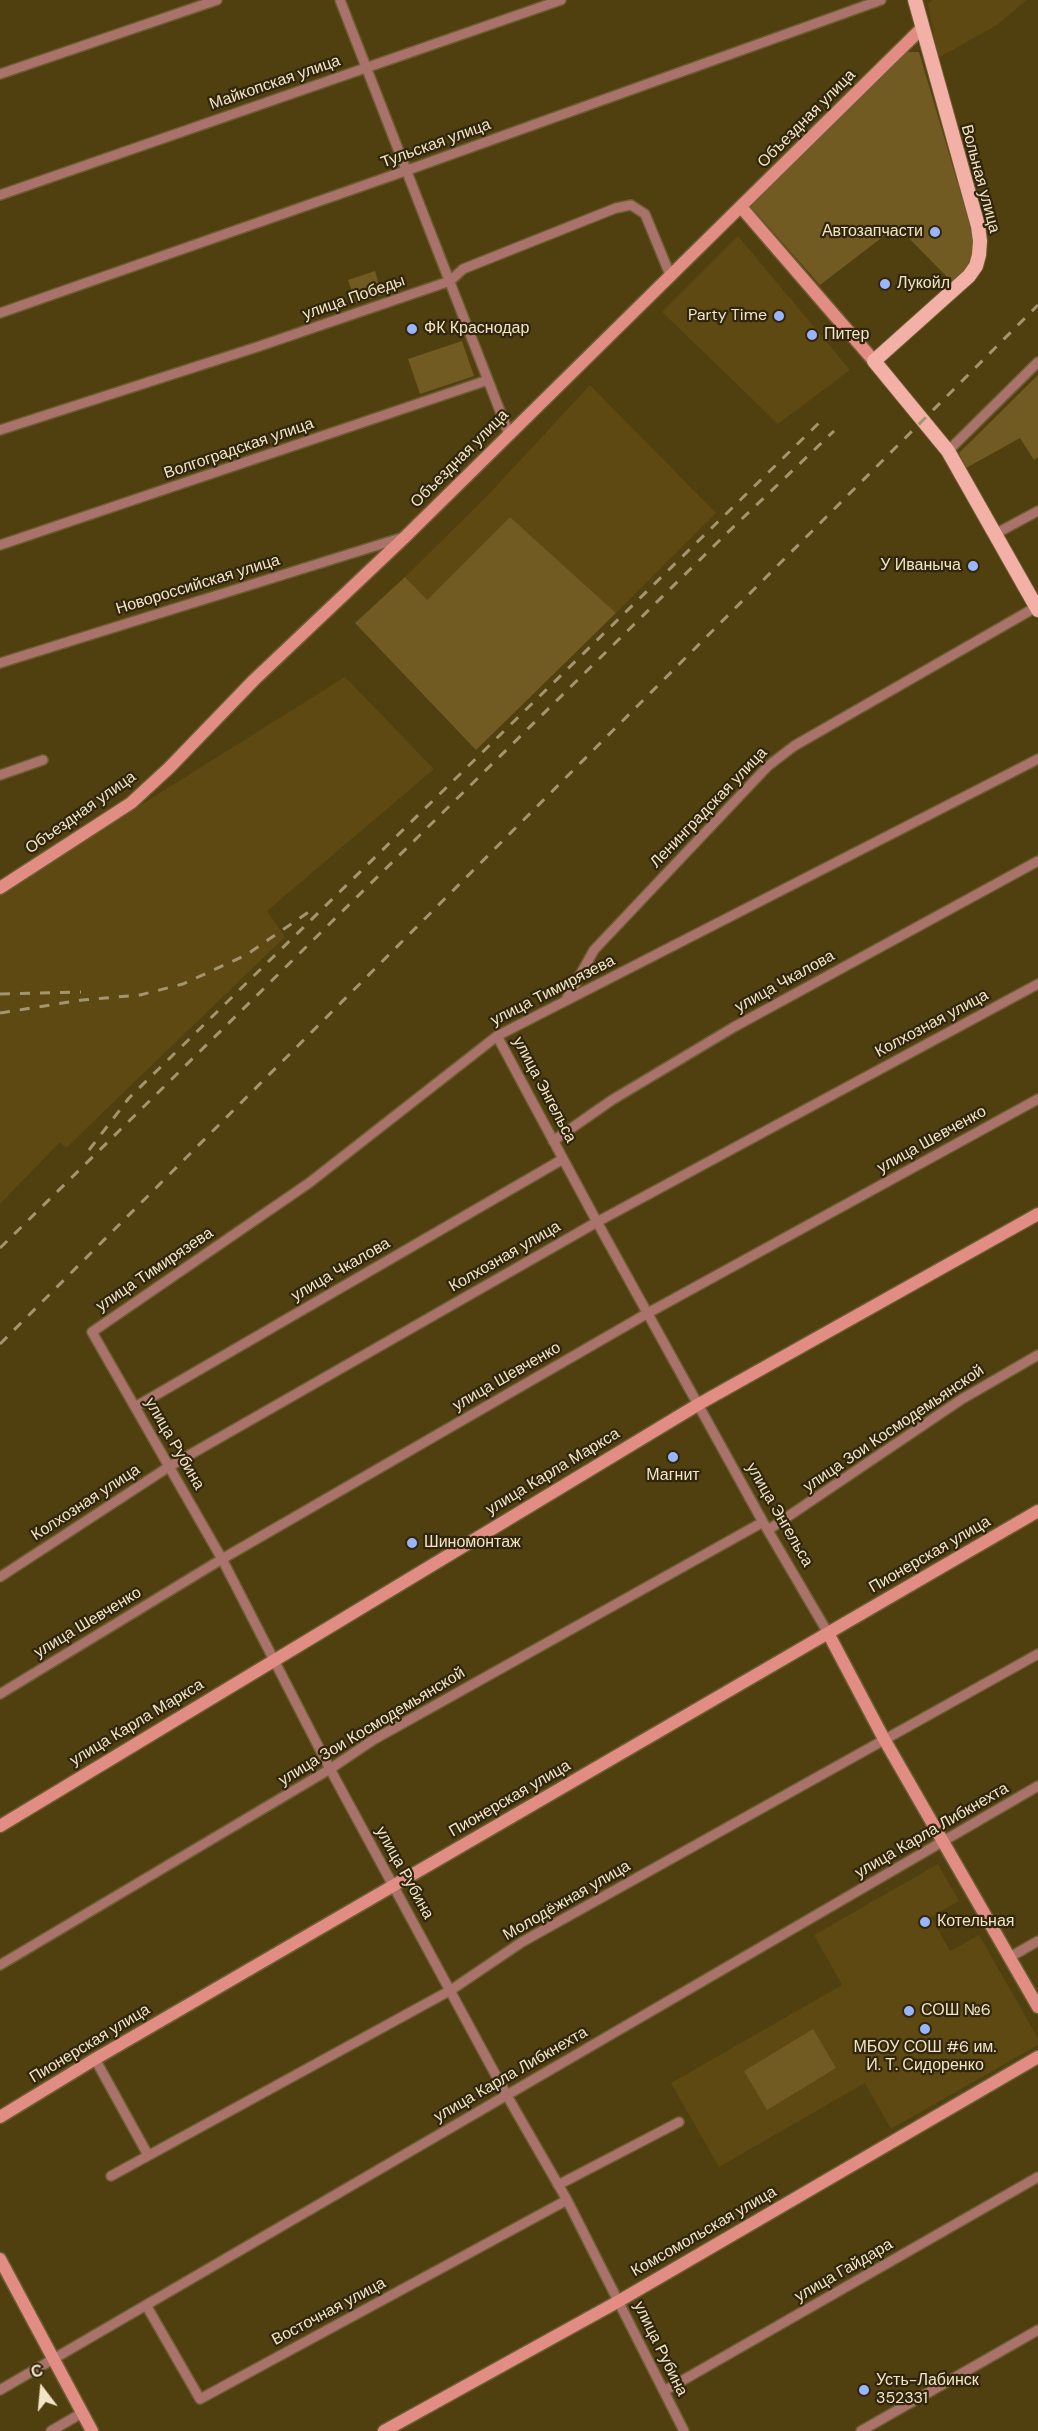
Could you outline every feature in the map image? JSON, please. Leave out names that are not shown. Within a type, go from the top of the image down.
[{"type":"main road","name":"Вольная улица","points":[[874,361],[969,276],[979,255],[978,226],[915,0]]},
{"type":"main road","points":[[874,361],[948,452],[1037,608]]},
{"type":"street","points":[[0,74],[217,0]]},
{"type":"street","points":[[340,0],[509,434]]},
{"type":"street","name":"Майкопская улица","points":[[0,195],[561,0]]},
{"type":"street","name":"Тульская улица","points":[[0,313],[881,0]]},
{"type":"street","name":"Объездная улица","points":[[0,888],[130,803],[170,768],[254,680],[405,537],[922,28]]},
{"type":"street","name":"улица Победы","points":[[0,430],[260,346],[450,281],[463,269],[616,208],[631,205],[645,214],[671,276]]},
{"type":"street","points":[[741,207],[874,361]]},
{"type":"street","points":[[948,452],[1038,362]]},
{"type":"street","name":"Волгоградская улица","points":[[0,545],[488,380]]},
{"type":"street","points":[[995,534],[1038,511]]},
{"type":"street","name":"Новороссийская улица","points":[[0,663],[405,537]]},
{"type":"street","name":"Ленинградская улица","points":[[566,1001],[594,950],[768,766],[794,746],[1037,608]]},
{"type":"street","name":"улица Тимирязева","points":[[92,1332],[309,1183],[497,1036],[1038,759]]},
{"type":"street","points":[[0,775],[43,760]]},
{"type":"street","name":"улица Чкалова","points":[[554,1141],[612,1100],[734,1027],[1038,861]]},
{"type":"street","name":"Колхозная улица","points":[[0,1577],[170,1466],[597,1222],[1038,984]]},
{"type":"street","name":"улица Энгельса","points":[[497,1036],[597,1222],[828,1633],[884,1739],[1038,2007]]},
{"type":"street","name":"улица Шевченко","points":[[0,1694],[222,1559],[648,1313],[1038,1099]]},
{"type":"street","name":"улица Чкалова","points":[[135,1407],[563,1159]]},
{"type":"street","name":"улица Карла Маркса","points":[[0,1826],[699,1404],[1038,1214]]},
{"type":"street","name":"улица Рубина","points":[[92,1332],[222,1559],[330,1769],[506,2094],[567,2200],[684,2431]]},
{"type":"street","name":"улица Зои Космодемьянской","points":[[0,1965],[330,1769],[383,1734],[766,1526],[962,1399],[1038,1354]]},
{"type":"street","name":"Пионерская улица","points":[[0,2117],[95,2059],[1038,1511]]},
{"type":"street","name":"Молодёжная улица","points":[[111,2176],[451,1990],[522,1942],[1038,1654]]},
{"type":"street","name":"улица Карла Либкнехта","points":[[0,2390],[1038,1786]]},
{"type":"street","points":[[1010,1958],[1038,1941]]},
{"type":"street","name":"Комсомольская улица","points":[[384,2431],[620,2301],[1038,2057]]},
{"type":"street","points":[[95,2059],[148,2155]]},
{"type":"street","points":[[558,2185],[679,2122]]},
{"type":"street","name":"улица Гайдара","points":[[664,2391],[1038,2177]]},
{"type":"street","name":"Восточная улица","points":[[146,2305],[201,2399],[567,2200]]},
{"type":"street","points":[[0,2259],[92,2431]]},
{"type":"street","points":[[861,2431],[1038,2330]]},
{"type":"street","points":[[51,2431],[82,2413]]},
{"type":"shaded area","points":[[932,0],[1027,0],[997,25],[938,58],[928,4]]},
{"type":"shaded area","points":[[907,52],[919,52],[970,225],[975,255],[969,269],[953,283],[897,226],[820,285],[750,206]]},
{"type":"shaded area","points":[[738,236],[850,370],[778,424],[662,312]]},
{"type":"shaded area","points":[[375,271],[382,295],[356,303],[348,280]]},
{"type":"shaded area","points":[[462,341],[474,376],[420,394],[408,359]]},
{"type":"shaded area","points":[[1038,375],[1038,457],[1034,460],[1020,438],[966,468],[959,453]]},
{"type":"shaded area","points":[[590,385],[716,513],[616,613],[510,517],[426,601],[405,577],[488,495]]},
{"type":"shaded area","points":[[510,517],[616,613],[476,750],[355,623],[405,577],[427,600]]},
{"type":"shaded area","points":[[345,677],[434,769],[267,911],[285,937],[66,1148],[60,1142],[0,1204],[0,893]]},
{"type":"shaded area","name":"СОШ №6","points":[[938,1864],[959,1901],[931,1917],[950,1951],[979,1935],[1038,2038],[1038,2045],[891,2129],[865,2083],[719,2167],[671,2083],[842,1985],[814,1935]]},
{"type":"shaded area","points":[[813,2029],[836,2068],[767,2110],[744,2071]]},
{"type":"railway","points":[[0,1344],[1038,305]]},
{"type":"railway","points":[[89,1150],[129,1098],[824,418]]},
{"type":"railway","points":[[0,1248],[726,534],[834,431]]},
{"type":"railway","points":[[0,1013],[82,1000],[140,995],[183,984],[246,955],[316,907]]},
{"type":"railway","points":[[0,994],[81,992]]},
{"type":"place","name":"Автозапчасти","points":[[935,232]]},
{"type":"place","name":"Лукойл","points":[[885,284]]},
{"type":"place","name":"Party Time","points":[[779,316]]},
{"type":"place","name":"ФК Краснодар","points":[[412,329]]},
{"type":"place","name":"Питер","points":[[812,335]]},
{"type":"place","name":"У Иваныча","points":[[973,566]]},
{"type":"place","name":"Магнит","points":[[673,1457]]},
{"type":"place","name":"Шиномонтаж","points":[[412,1543]]},
{"type":"place","name":"Котельная","points":[[925,1922]]},
{"type":"place","name":"СОШ №6","points":[[909,2011]]},
{"type":"place","name":"МБОУ СОШ #6 им. И. Т. Сидоренко","points":[[925,2029]]},
{"type":"place","name":"Усть-Лабинск 352331","points":[[864,2390]]}]
